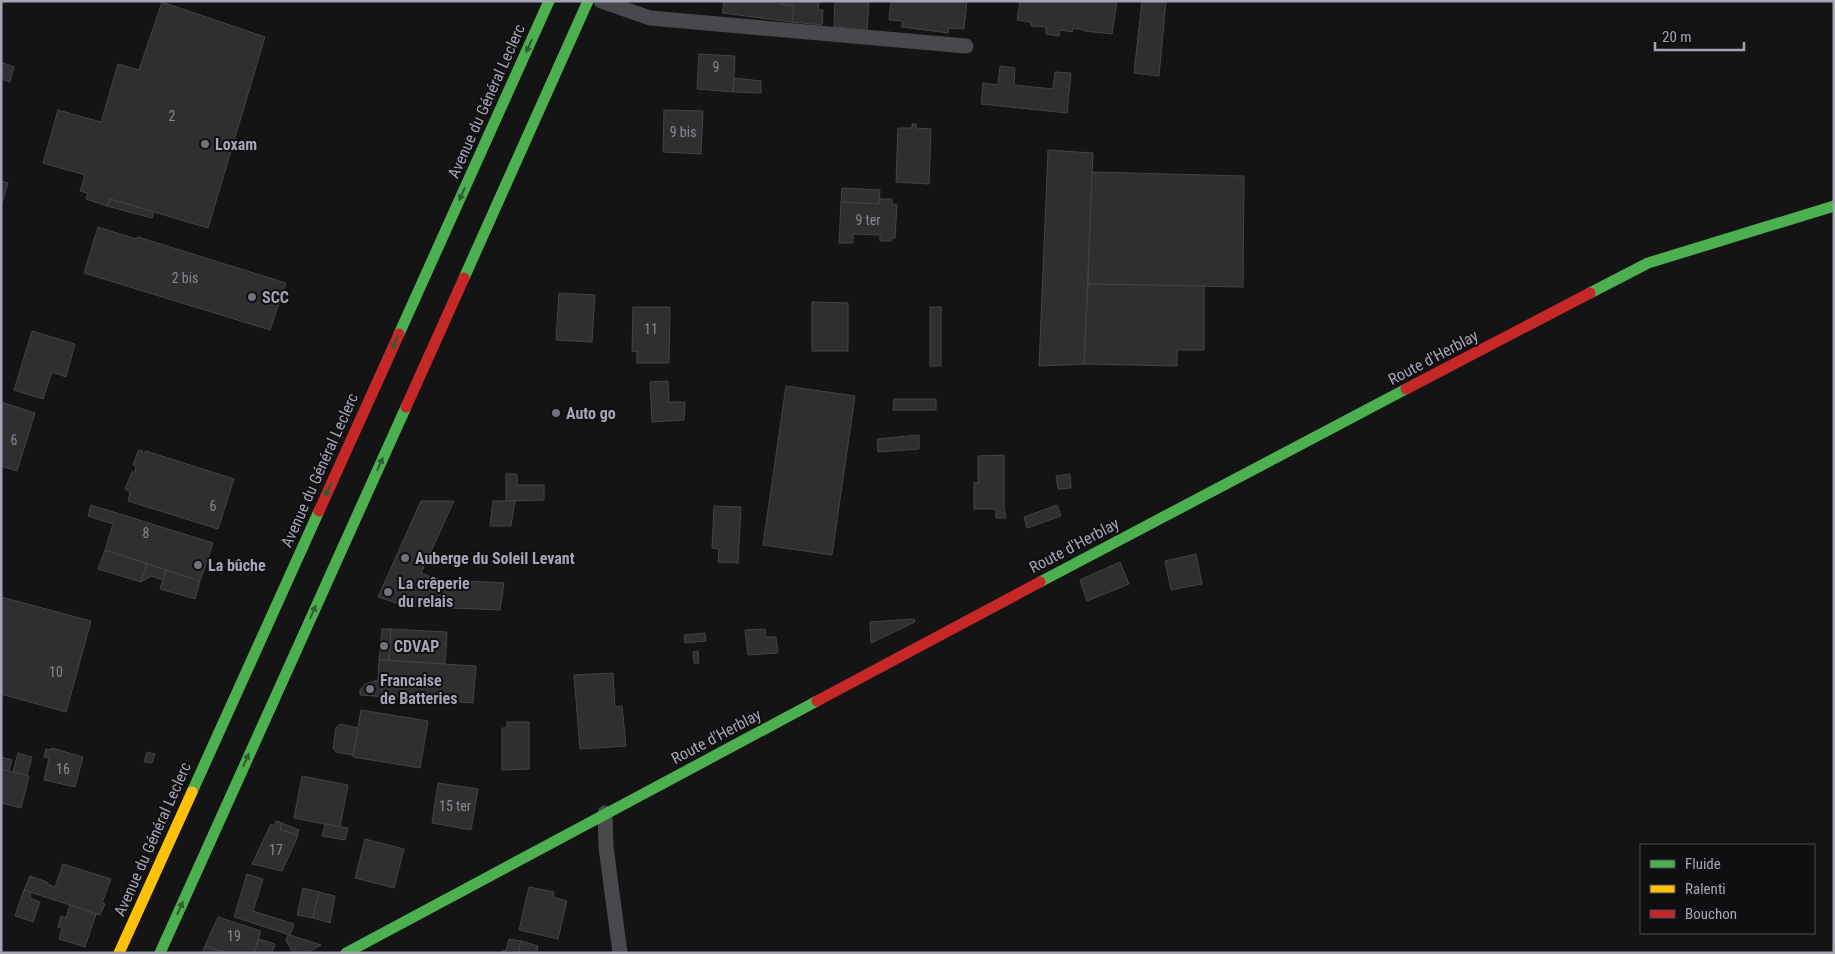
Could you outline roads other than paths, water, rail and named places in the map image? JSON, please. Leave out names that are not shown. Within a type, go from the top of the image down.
[{"type":"main road","name":"Avenue du Général Leclerc","points":[[119,953],[549,1]]},
{"type":"main road","points":[[160,953],[588,1]]},
{"type":"main road","name":"Route d'Herblay","points":[[346,953],[1210,491],[1648,263],[1834,206]]},
{"type":"lane","points":[[600,1],[650,18],[966,46]]},
{"type":"lane","points":[[605,813],[606,847],[620,953]]},
{"type":"place","name":"Loxam","points":[[205,144]]},
{"type":"place","name":"SCC","points":[[252,297]]},
{"type":"place","name":"Auto go","points":[[556,413]]},
{"type":"place","name":"Auberge du Soleil Levant","points":[[405,558]]},
{"type":"place","name":"La bûche","points":[[198,565]]},
{"type":"place","name":"La crêperie du relais","points":[[388,592]]},
{"type":"place","name":"CDVAP","points":[[384,646]]},
{"type":"place","name":"Francaise de Batteries","points":[[370,689]]}]
